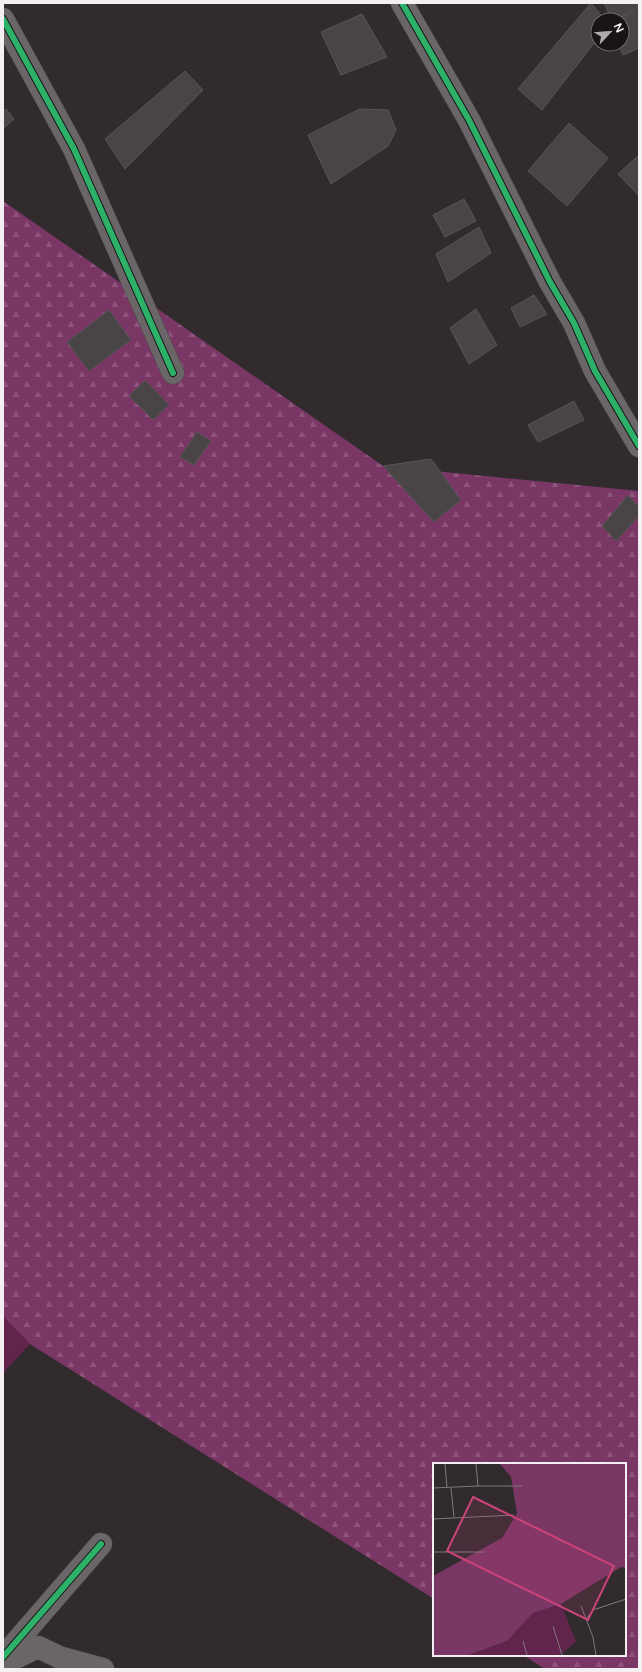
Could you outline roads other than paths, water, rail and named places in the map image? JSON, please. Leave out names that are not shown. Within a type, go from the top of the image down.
[{"type":"street","points":[[402,3],[469,120],[550,282],[574,323],[595,371],[639,446]]},
{"type":"street","points":[[3,19],[74,149],[172,373]]},
{"type":"street","points":[[3,1657],[101,1544]]},
{"type":"street","points":[[3,1664],[38,1647],[59,1656],[103,1669]]}]
